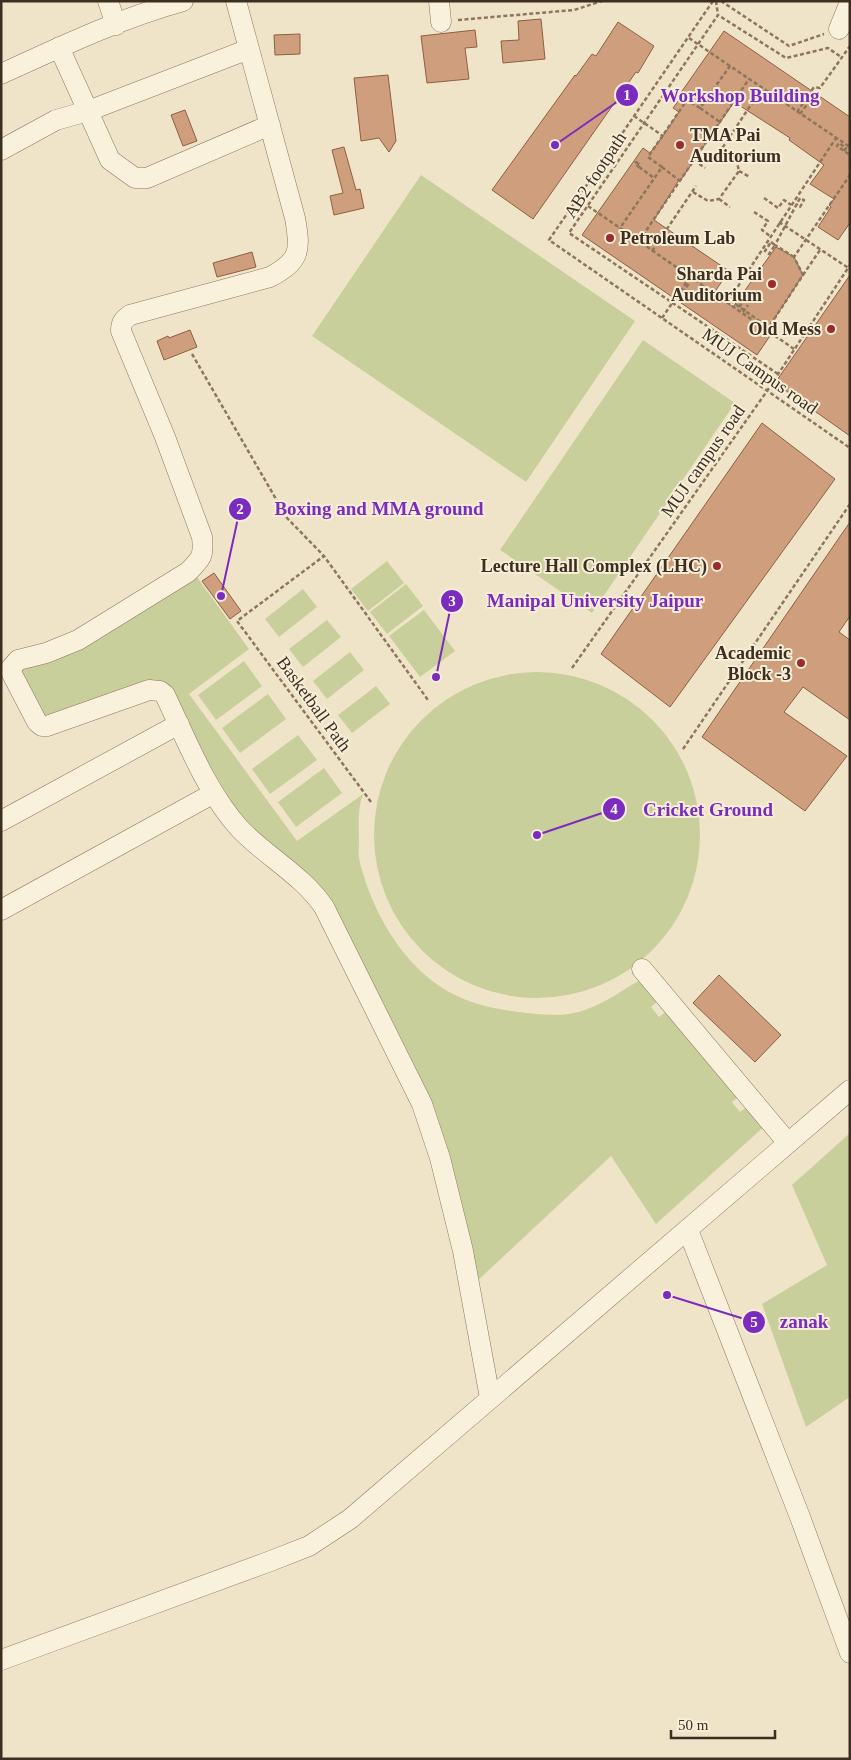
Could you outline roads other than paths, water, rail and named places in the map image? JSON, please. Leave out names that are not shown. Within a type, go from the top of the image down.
[{"type":"street","points":[[108,1],[116,24]]},
{"type":"street","points":[[1,74],[59,47],[116,24],[160,7],[183,1]]},
{"type":"street","points":[[236,1],[295,218],[299,239],[296,256],[286,268],[270,277],[130,315],[121,324],[121,332],[165,437],[202,537],[204,551],[198,562],[188,572],[103,626],[78,640],[46,653],[18,660],[10,668],[37,722],[42,726],[47,726],[155,689],[160,690],[165,695],[214,793],[239,827],[257,845],[301,880],[315,894],[324,907],[422,1104],[440,1158],[463,1251],[490,1398]]},
{"type":"street","points":[[440,1],[441,22]]},
{"type":"street","points":[[839,29],[850,2]]},
{"type":"street","points":[[59,47],[110,160],[135,178],[147,178],[270,125]]},
{"type":"street","points":[[1,150],[56,120],[88,111],[249,49]]},
{"type":"street","points":[[1,821],[179,724]]},
{"type":"street","points":[[1,910],[214,793]]},
{"type":"street","points":[[642,969],[788,1143]]},
{"type":"street","points":[[1,1660],[309,1546],[350,1519],[850,1090]]},
{"type":"street","points":[[688,1230],[800,1517],[850,1653]]},
{"type":"place","name":"Workshop Building","points":[[555,145]]},
{"type":"place","name":"TMA Pai Auditorium","points":[[680,145]]},
{"type":"place","name":"Petroleum Lab","points":[[610,238]]},
{"type":"place","name":"Sharda Pai Auditorium","points":[[772,284]]},
{"type":"place","name":"Old Mess","points":[[831,329]]},
{"type":"place","name":"Lecture Hall Complex (LHC)","points":[[717,566]]},
{"type":"place","name":"Boxing and MMA ground","points":[[221,596]]},
{"type":"place","name":"Academic Block -3","points":[[801,663]]},
{"type":"place","name":"Manipal University Jaipur","points":[[436,677]]},
{"type":"place","name":"Cricket Ground","points":[[537,835]]},
{"type":"place","name":"zanak","points":[[667,1295]]}]
